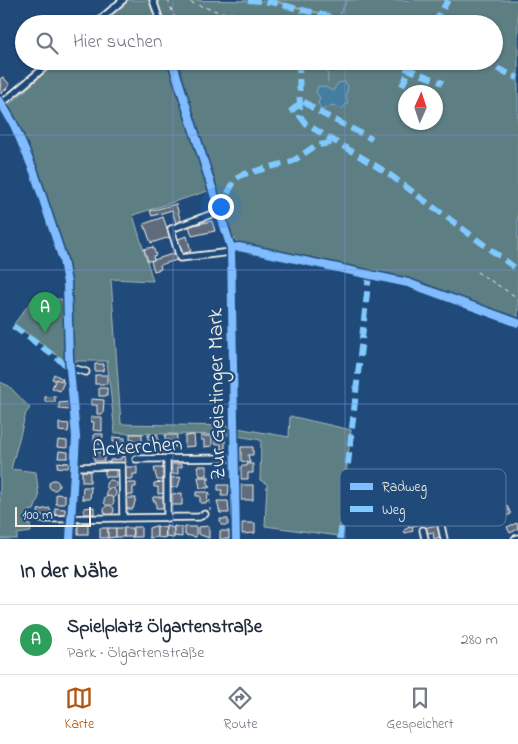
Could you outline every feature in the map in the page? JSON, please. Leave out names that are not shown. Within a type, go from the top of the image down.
[{"type":"street","points":[[105,15],[122,0]]},
{"type":"street","points":[[153,0],[157,15]]},
{"type":"street","points":[[41,70],[1,103],[34,172],[63,260],[67,283],[69,367],[75,408],[70,539]]},
{"type":"street","name":"Zur Geistinger Mark","points":[[175,70],[231,250],[233,458],[236,539]]},
{"type":"street","points":[[219,209],[212,214],[171,229],[180,258],[239,247],[408,283],[518,323]]},
{"type":"street","points":[[69,367],[86,372]]},
{"type":"street","name":"Ackerchen","points":[[136,459],[233,458]]},
{"type":"street","points":[[167,459],[167,518]]},
{"type":"street","name":"Ackerchen","points":[[74,467],[122,466],[123,518]]},
{"type":"street","points":[[40,519],[167,518],[199,517],[205,514]]},
{"type":"street","points":[[441,526],[444,539]]},
{"type":"street","points":[[423,530],[425,539]]},
{"type":"path","points":[[168,0],[174,15]]},
{"type":"path","points":[[184,0],[219,12],[237,15]]},
{"type":"path","points":[[477,272],[518,298]]},
{"type":"path","points":[[205,514],[210,510],[209,476]]},
{"type":"green space","points":[[125,0],[150,0],[154,15],[109,15]]},
{"type":"green space","points":[[156,0],[271,1],[326,15],[160,15]]},
{"type":"green space","points":[[271,0],[518,0],[518,319],[408,280],[240,245],[230,234],[178,70],[503,70],[503,15],[327,15]]},
{"type":"green space","points":[[47,70],[172,70],[211,190],[133,215],[153,281],[111,279],[121,424],[231,426],[230,435],[115,433],[107,361],[73,361],[70,278],[58,233],[35,166],[8,106]]},
{"type":"green space","points":[[62,299],[66,362],[14,324],[32,300]]},
{"type":"green space","points":[[0,382],[9,386],[30,408],[26,413],[11,469],[36,472],[39,497],[34,510],[29,511],[27,525],[30,524],[31,532],[17,534],[17,539],[0,539]]},
{"type":"green space","points":[[290,416],[351,430],[347,469],[340,469],[339,536],[265,526],[267,484],[260,480],[261,440],[237,436],[237,428],[289,437]]},
{"type":"water","points":[[345,82],[348,86],[346,96],[348,102],[342,109],[333,105],[322,110],[318,104],[320,98],[316,92],[318,86],[333,91],[338,83]]},
{"type":"building","points":[[3,77],[10,85],[1,94],[0,79]]},
{"type":"building","points":[[176,204],[181,222],[176,223],[172,210],[152,216],[150,211]]},
{"type":"building","points":[[163,217],[170,237],[151,243],[144,224]]},
{"type":"building","points":[[212,221],[215,231],[192,236],[189,226]]},
{"type":"building","points":[[187,236],[191,251],[182,254],[178,239]]},
{"type":"building","points":[[153,247],[156,255],[153,256],[154,260],[148,261],[144,249]]},
{"type":"building","points":[[175,253],[177,260],[160,265],[161,269],[154,271],[151,261]]},
{"type":"building","points":[[95,364],[104,364],[103,371],[95,371]]},
{"type":"building","points":[[54,374],[63,379],[62,382],[52,379]]},
{"type":"building","points":[[95,375],[107,375],[107,384],[95,384]]},
{"type":"building","points":[[56,379],[64,382],[60,391],[52,388]]},
{"type":"building","points":[[99,388],[107,388],[107,396],[99,396]]},
{"type":"building","points":[[55,396],[55,402],[45,402],[45,397]]},
{"type":"building","points":[[91,399],[104,400],[103,414],[97,414],[97,405],[91,405]]},
{"type":"building","points":[[69,402],[69,410],[59,409],[59,403]]},
{"type":"building","points":[[91,417],[102,417],[102,431],[93,430],[94,422],[91,422]]},
{"type":"building","points":[[59,423],[69,424],[68,432],[59,431]]},
{"type":"building","points":[[94,434],[103,434],[102,444],[94,444]]},
{"type":"building","points":[[130,434],[142,434],[142,446],[133,446],[134,439],[130,439]]},
{"type":"building","points":[[148,435],[158,435],[158,445],[151,445],[151,441],[148,441]]},
{"type":"building","points":[[165,435],[177,435],[176,447],[168,446],[169,440],[165,440]]},
{"type":"building","points":[[194,435],[195,446],[185,447],[185,436]]},
{"type":"building","points":[[201,436],[212,436],[212,446],[204,447],[204,440],[201,440]]},
{"type":"building","points":[[221,436],[225,436],[225,449],[221,449],[221,444],[215,444],[215,438],[221,438]]},
{"type":"building","points":[[113,437],[125,438],[124,450],[116,449],[116,442],[113,442]]},
{"type":"building","points":[[58,440],[67,441],[67,448],[57,447]]},
{"type":"building","points":[[241,447],[253,447],[253,455],[248,455],[250,463],[241,461]]},
{"type":"building","points":[[59,451],[68,452],[68,458],[58,458]]},
{"type":"building","points":[[94,452],[104,452],[104,461],[94,461]]},
{"type":"building","points":[[125,456],[126,463],[110,464],[110,460],[121,459],[121,457]]},
{"type":"building","points":[[58,462],[69,463],[68,468],[57,467]]},
{"type":"building","points":[[171,464],[182,464],[182,467],[178,467],[178,474],[172,474]]},
{"type":"building","points":[[247,464],[253,464],[253,473],[248,473],[248,479],[241,479],[241,466],[247,466]]},
{"type":"building","points":[[197,466],[207,466],[207,476],[200,476]]},
{"type":"building","points":[[125,467],[137,467],[137,474],[133,474],[133,479],[125,479]]},
{"type":"building","points":[[226,467],[227,477],[219,477],[218,468]]},
{"type":"building","points":[[116,468],[116,477],[105,477],[105,469]]},
{"type":"building","points":[[154,468],[165,468],[165,480],[157,480]]},
{"type":"building","points":[[82,471],[90,471],[90,482],[82,482]]},
{"type":"building","points":[[181,477],[178,487],[171,488],[171,478]]},
{"type":"building","points":[[198,477],[208,477],[208,488],[200,488]]},
{"type":"building","points":[[52,480],[56,480],[59,485],[58,489],[52,490],[49,487],[49,483]]},
{"type":"building","points":[[111,480],[116,485],[111,490],[106,485]]},
{"type":"building","points":[[165,482],[165,493],[158,494],[158,487],[154,487],[154,483]]},
{"type":"building","points":[[125,483],[136,483],[136,487],[133,487],[133,495],[125,495]]},
{"type":"building","points":[[218,485],[229,485],[228,496],[221,496],[222,490],[218,490]]},
{"type":"building","points":[[241,485],[253,485],[253,500],[241,500]]},
{"type":"building","points":[[83,487],[91,487],[90,499],[82,499]]},
{"type":"building","points":[[111,488],[116,493],[111,498],[106,493]]},
{"type":"building","points":[[196,492],[208,492],[207,503],[200,503],[200,496],[196,496]]},
{"type":"building","points":[[182,493],[182,505],[172,505],[172,494]]},
{"type":"building","points":[[56,494],[65,495],[65,504],[56,504]]},
{"type":"building","points":[[109,496],[114,501],[109,506],[104,501]]},
{"type":"building","points":[[153,497],[164,497],[164,508],[156,508],[156,501],[153,501]]},
{"type":"building","points":[[124,498],[136,498],[133,509],[125,509]]},
{"type":"building","points":[[217,501],[228,501],[229,513],[220,513]]},
{"type":"building","points":[[109,505],[114,510],[109,515],[104,510]]},
{"type":"building","points":[[94,507],[94,514],[84,514],[84,508]]},
{"type":"building","points":[[506,507],[511,514],[506,516]]},
{"type":"building","points":[[50,508],[51,516],[39,518],[38,510]]},
{"type":"building","points":[[55,508],[65,509],[65,516],[55,515]]},
{"type":"building","points":[[220,519],[228,519],[228,525],[221,525]]},
{"type":"building","points":[[78,523],[88,523],[88,534],[78,534]]},
{"type":"building","points":[[242,523],[255,523],[255,533],[242,534]]},
{"type":"building","points":[[517,523],[518,529],[510,533],[507,527]]},
{"type":"building","points":[[157,526],[157,537],[149,538],[149,528]]},
{"type":"building","points":[[157,526],[166,528],[165,538],[157,537]]},
{"type":"building","points":[[166,526],[174,528],[174,538],[166,537]]},
{"type":"building","points":[[174,526],[182,528],[182,537],[174,536]]},
{"type":"building","points":[[209,526],[209,538],[198,534],[198,527]]},
{"type":"building","points":[[412,526],[413,531],[405,533],[404,530]]},
{"type":"building","points":[[437,526],[440,537],[434,539],[433,532],[425,534],[423,528]]},
{"type":"building","points":[[133,527],[141,527],[141,537],[133,537]]},
{"type":"building","points":[[185,527],[196,527],[196,537],[185,535]]},
{"type":"building","points":[[100,528],[108,528],[108,538],[100,538]]},
{"type":"building","points":[[108,528],[116,528],[116,537],[108,538]]},
{"type":"building","points":[[116,528],[124,528],[124,537],[116,537]]},
{"type":"building","points":[[124,528],[132,528],[133,537],[124,537]]},
{"type":"building","points":[[220,531],[229,531],[229,539],[220,539]]},
{"type":"waterway","points":[[340,14],[347,0]]},
{"type":"waterway","points":[[327,70],[328,82]]},
{"type":"marked path","points":[[248,0],[271,2],[322,15]]},
{"type":"marked path","points":[[439,15],[448,0]]},
{"type":"marked path","points":[[299,70],[300,116],[306,124],[386,172],[518,270]]},
{"type":"marked path","points":[[410,70],[443,83]]},
{"type":"marked path","points":[[402,85],[410,70]]},
{"type":"marked path","points":[[501,70],[518,78]]},
{"type":"marked path","points":[[290,112],[303,101],[317,111],[372,139]]},
{"type":"marked path","points":[[219,209],[235,180],[241,175],[293,161],[315,146],[334,142]]},
{"type":"marked path","points":[[347,469],[369,275]]},
{"type":"marked path","points":[[13,326],[69,367]]},
{"type":"marked path","points":[[340,539],[341,526]]},
{"type":"cycle path","points":[[175,70],[231,248],[236,539]]},
{"type":"cycle path","points":[[0,101],[14,125],[34,172],[63,260],[67,283],[69,357],[76,437],[70,539]]},
{"type":"cycle path","points":[[231,248],[239,247],[408,283],[518,323]]},
{"type":"place","name":"Spielplatz Ölgartenstraße","points":[[45,333]]}]
